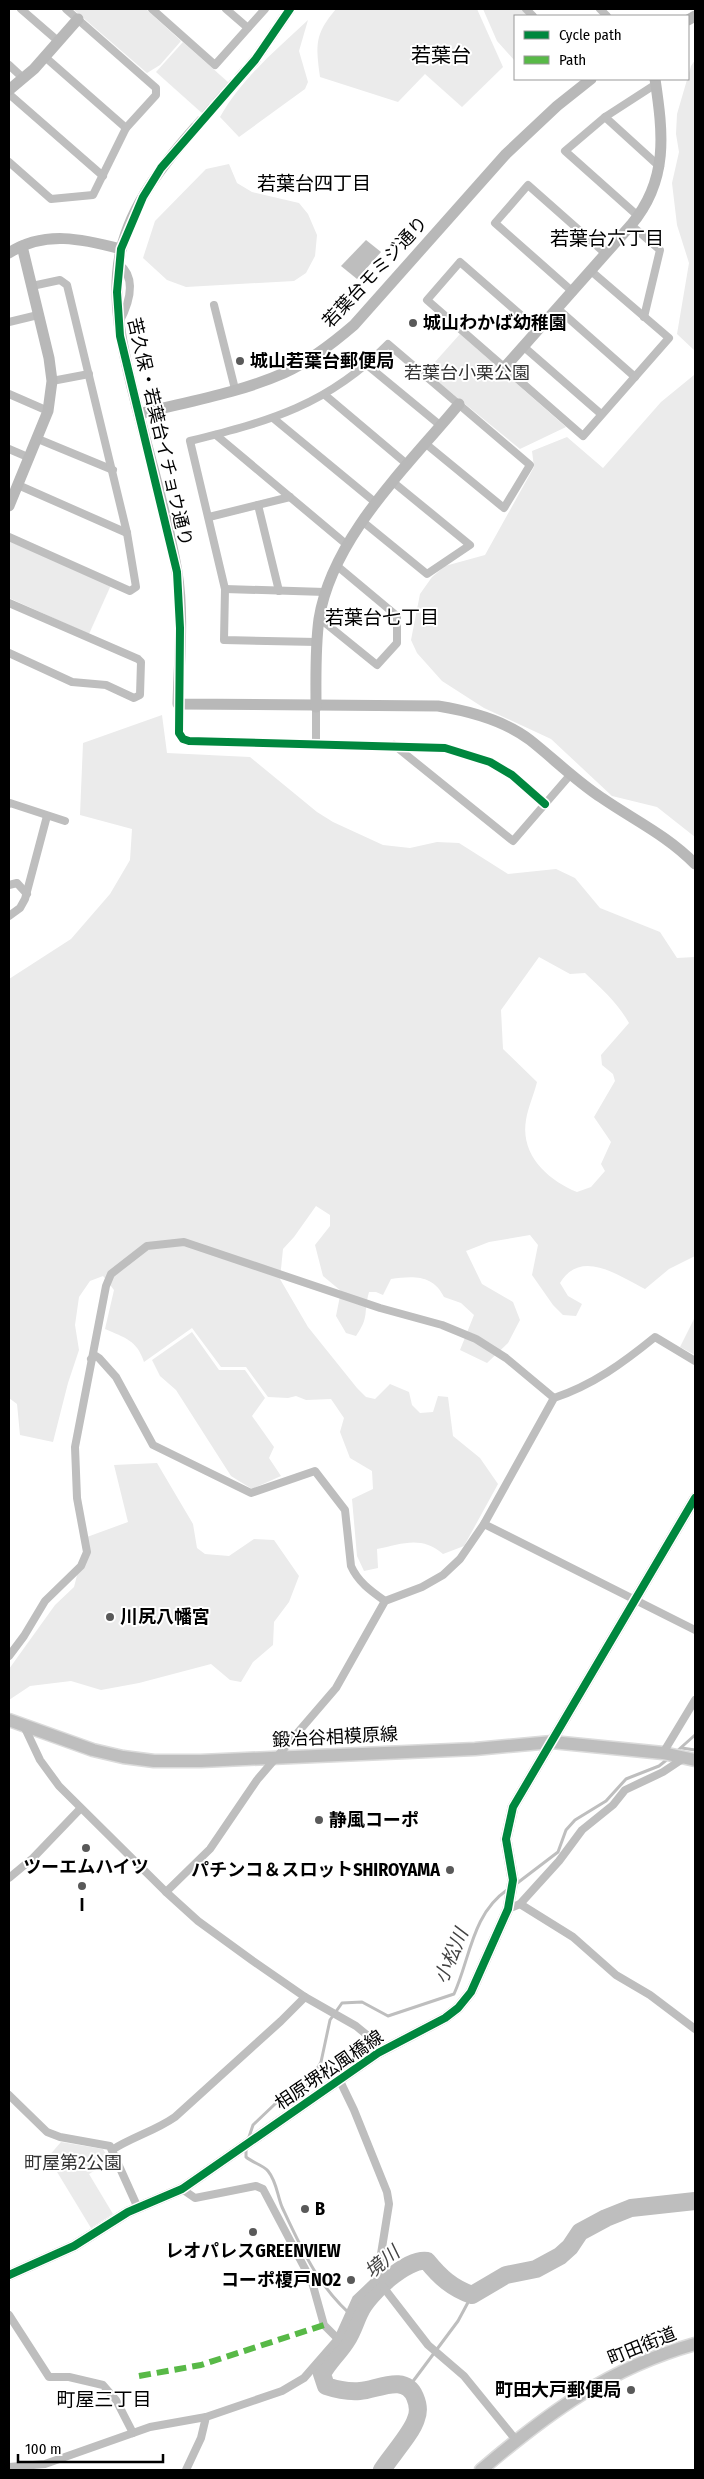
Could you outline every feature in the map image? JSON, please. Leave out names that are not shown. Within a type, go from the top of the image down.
[{"type":"main road","name":"鍛冶谷相模原線","points":[[9,1720],[93,1750],[138,1760],[201,1761],[277,1758],[485,1748],[552,1742],[665,1753],[687,1759]]},
{"type":"main road","name":"町田街道","points":[[482,2470],[516,2440],[566,2402],[596,2384],[638,2363],[695,2344]]},
{"type":"street","points":[[21,9],[58,42]]},
{"type":"street","points":[[9,162],[53,199],[93,195],[126,128],[156,95],[156,88],[66,9]]},
{"type":"street","points":[[152,9],[215,66],[266,9]]},
{"type":"street","points":[[226,9],[248,28]]},
{"type":"street","points":[[9,90],[45,57],[78,19]]},
{"type":"street","points":[[45,57],[126,128]]},
{"type":"street","points":[[9,65],[23,78]]},
{"type":"street","name":"若葉台モミジ通り","points":[[138,414],[235,389],[284,373],[332,344],[354,325],[506,154],[557,106],[590,80]]},
{"type":"street","points":[[644,317],[660,250],[635,221],[565,151],[605,117],[656,81]]},
{"type":"street","points":[[505,367],[635,221],[653,191],[660,167],[662,150],[656,81]]},
{"type":"street","points":[[9,94],[102,176]]},
{"type":"street","points":[[605,117],[660,167]]},
{"type":"street","name":"苦久保・若葉台イチョウ通り","points":[[178,704],[180,628],[176,572],[138,414],[119,324],[117,292],[121,249],[132,221],[151,183],[166,160],[195,128]]},
{"type":"street","points":[[573,292],[495,223],[528,185],[606,254]]},
{"type":"street","points":[[9,253],[22,246],[45,240],[67,238],[121,249]]},
{"type":"street","points":[[9,506],[48,411],[52,381],[50,358],[22,246]]},
{"type":"street","points":[[538,330],[460,262],[427,300],[583,436],[668,338],[591,271]]},
{"type":"street","points":[[9,537],[132,591],[136,587],[127,533],[67,285],[60,280],[32,286]]},
{"type":"street","points":[[214,305],[235,389]]},
{"type":"street","points":[[558,309],[635,377]]},
{"type":"street","points":[[9,322],[38,315]]},
{"type":"street","points":[[316,642],[224,640],[225,589],[190,441],[273,418],[325,395],[367,365],[388,344],[530,464],[504,508],[426,444]]},
{"type":"street","points":[[524,346],[601,414]]},
{"type":"street","points":[[367,365],[441,426]]},
{"type":"street","points":[[52,381],[89,374]]},
{"type":"street","points":[[9,394],[48,411]]},
{"type":"street","points":[[325,395],[408,465]]},
{"type":"street","points":[[316,744],[316,642],[325,592],[336,565],[346,544],[362,521],[459,404]]},
{"type":"street","points":[[273,418],[376,503]]},
{"type":"street","points":[[216,434],[346,544]]},
{"type":"street","points":[[38,439],[112,470]]},
{"type":"street","points":[[9,449],[30,458]]},
{"type":"street","points":[[362,521],[427,574],[470,545],[394,482]]},
{"type":"street","points":[[18,485],[127,533]]},
{"type":"street","points":[[209,517],[290,497]]},
{"type":"street","points":[[258,505],[279,591]]},
{"type":"street","points":[[319,618],[377,665],[396,643],[397,616],[336,565]]},
{"type":"street","points":[[225,589],[325,592]]},
{"type":"street","points":[[9,603],[138,658],[141,662],[140,695],[134,698],[106,686],[72,682],[9,653]]},
{"type":"street","points":[[545,804],[512,775],[490,762],[445,748],[185,740],[179,733],[178,704],[316,707],[438,706],[454,708],[506,726],[529,739],[600,797],[645,823],[695,864]]},
{"type":"street","points":[[394,745],[513,841],[571,774]]},
{"type":"street","points":[[9,804],[10,802],[64,822]]},
{"type":"street","points":[[9,916],[20,908],[26,894],[47,816]]},
{"type":"street","points":[[9,885],[17,883],[26,894]]},
{"type":"street","points":[[9,1656],[24,1636],[45,1601],[81,1566],[87,1552],[77,1498],[75,1447],[91,1359],[106,1286],[111,1274],[146,1246],[184,1242],[380,1308],[442,1325],[476,1339],[506,1358],[554,1398]]},
{"type":"street","points":[[166,1892],[210,1849],[248,1792],[336,1688],[385,1601],[422,1587],[443,1575],[460,1559],[484,1524],[554,1398],[579,1390],[607,1374],[655,1337],[695,1361]]},
{"type":"street","points":[[91,1359],[96,1356],[99,1358],[116,1377],[153,1445],[251,1493],[315,1471],[346,1510],[350,1566],[353,1572],[364,1586],[385,1601]]},
{"type":"street","points":[[695,1498],[520,1794],[508,1824],[506,1839],[512,1880],[513,1906],[573,1937],[616,1975],[650,1995],[695,2029]]},
{"type":"street","points":[[484,1524],[695,1630]]},
{"type":"street","points":[[665,1753],[695,1700]]},
{"type":"street","points":[[24,1726],[29,1740],[49,1774],[80,1809],[117,1842],[166,1892],[211,1930],[304,1997],[367,2034],[378,2053]]},
{"type":"street","name":"相原堺松風橋線","points":[[182,2189],[378,2053],[445,2018],[458,2008],[471,1992],[513,1906],[559,1861],[582,1830],[608,1810],[625,1790],[687,1759]]},
{"type":"street","points":[[9,1878],[33,1858],[80,1809]]},
{"type":"street","points":[[112,2150],[128,2140],[160,2127],[174,2117],[281,2021],[304,1997]]},
{"type":"street","points":[[340,2081],[354,2110],[387,2192],[389,2204],[380,2284],[428,2345],[464,2376],[516,2440]]},
{"type":"street","points":[[9,2095],[47,2132],[60,2137],[107,2145],[112,2150],[138,2208]]},
{"type":"street","points":[[9,2275],[74,2246],[138,2208],[182,2189],[194,2198],[256,2186],[263,2189],[312,2282],[324,2325],[338,2339]]},
{"type":"street","points":[[9,2467],[45,2464],[133,2433],[179,2420],[206,2417],[282,2391],[298,2383],[338,2339],[348,2315],[361,2294],[380,2284]]},
{"type":"street","points":[[9,2315],[49,2377],[69,2377],[103,2385],[116,2400],[133,2433]]},
{"type":"street","points":[[186,2470],[201,2438],[206,2417]]},
{"type":"green space","points":[[73,9],[146,9],[181,41],[160,65],[147,73]]},
{"type":"green space","points":[[336,9],[477,9],[503,67],[462,107],[425,74],[398,102],[320,77],[318,41],[324,26]]},
{"type":"green space","points":[[483,9],[521,9],[527,15],[514,15],[514,60],[497,41]]},
{"type":"green space","points":[[308,20],[299,51],[308,82],[305,89],[239,137],[220,117],[249,77]]},
{"type":"green space","points":[[183,42],[229,83],[203,114],[156,72]]},
{"type":"green space","points":[[695,60],[695,351],[677,334],[689,263],[677,225],[672,183],[679,152],[676,134],[677,114],[687,80],[689,80],[691,66]]},
{"type":"green space","points":[[229,164],[237,183],[252,192],[299,203],[308,214],[317,235],[315,256],[306,273],[294,281],[186,287],[167,280],[143,258],[155,221],[206,169]]},
{"type":"green space","name":"若葉台小栗公園","points":[[460,334],[566,427],[520,449],[426,372]]},
{"type":"green space","points":[[695,351],[695,837],[657,807],[612,796],[551,739],[484,708],[442,681],[417,653],[411,640],[420,594],[432,577],[445,566],[485,555],[534,467],[532,451],[567,437],[603,468],[661,402],[694,375]]},
{"type":"green space","points":[[9,541],[111,585],[89,634],[9,598]]},
{"type":"green space","points":[[162,715],[167,753],[250,757],[317,812],[333,822],[383,845],[410,848],[437,842],[459,843],[508,874],[556,869],[575,878],[600,908],[660,932],[677,958],[695,957],[695,1256],[669,1269],[645,1289],[601,1268],[578,1267],[560,1283],[568,1296],[582,1304],[576,1316],[563,1315],[553,1305],[532,1275],[538,1245],[530,1235],[489,1242],[466,1251],[482,1284],[513,1302],[520,1320],[508,1343],[487,1363],[460,1350],[474,1315],[461,1303],[444,1297],[434,1284],[421,1278],[391,1279],[383,1295],[369,1292],[363,1324],[356,1336],[346,1333],[336,1316],[341,1291],[323,1276],[315,1245],[330,1226],[330,1215],[316,1206],[283,1249],[280,1279],[308,1327],[366,1397],[375,1399],[390,1384],[409,1392],[412,1405],[420,1413],[433,1412],[438,1396],[448,1397],[453,1436],[480,1458],[498,1484],[464,1546],[443,1554],[427,1544],[411,1542],[377,1549],[378,1568],[364,1571],[357,1556],[352,1499],[373,1489],[372,1471],[350,1458],[340,1432],[344,1418],[331,1399],[306,1400],[296,1396],[288,1398],[268,1397],[246,1367],[221,1367],[192,1328],[144,1362],[134,1344],[105,1329],[114,1290],[103,1276],[90,1281],[79,1297],[75,1325],[79,1350],[68,1383],[53,1442],[20,1435],[17,1404],[9,1398],[9,979],[71,939],[110,894],[130,860],[132,829],[80,815],[83,743]],"holes":[[[539,957],[570,974],[585,973],[614,1002],[629,1023],[601,1055],[602,1065],[613,1074],[615,1081],[594,1117],[611,1142],[601,1164],[605,1171],[591,1187],[577,1192],[556,1181],[538,1165],[527,1144],[525,1133],[526,1120],[537,1082],[503,1049],[501,1010]]]},
{"type":"green space","points":[[695,1317],[695,1355],[680,1347]]},
{"type":"green space","points":[[192,1332],[219,1370],[245,1370],[265,1398],[252,1416],[274,1447],[269,1458],[281,1476],[252,1489],[231,1476],[176,1390],[160,1376],[152,1360]]},
{"type":"green space","points":[[157,1463],[193,1524],[197,1548],[205,1554],[229,1556],[254,1539],[274,1540],[299,1576],[289,1602],[274,1622],[273,1645],[253,1662],[241,1682],[230,1680],[211,1664],[139,1683],[101,1690],[71,1681],[30,1686],[9,1700],[9,1669],[55,1605],[74,1587],[87,1537],[128,1522],[114,1465]]},
{"type":"green space","name":"町屋第2公園","points":[[61,2142],[103,2149],[110,2161],[89,2174],[113,2214],[91,2228],[48,2157]]},
{"type":"shaded area","points":[[366,240],[381,252],[357,279],[341,266]]},
{"type":"waterway","name":"小松川","points":[[676,1752],[695,1735]]},
{"type":"waterway","points":[[682,1748],[695,1750]]},
{"type":"waterway","name":"小松川","points":[[516,1884],[558,1852],[566,1830],[575,1820],[606,1801],[626,1779],[659,1766],[669,1758]]},
{"type":"waterway","name":"小松川","points":[[248,2140],[253,2125],[275,2104],[304,2091],[321,2062],[330,2020],[342,2003],[362,2002],[388,2016],[454,1994],[479,1924],[495,1900],[507,1890]]},
{"type":"waterway","name":"小松川","points":[[246,2148],[246,2157],[266,2169],[271,2175],[282,2207],[322,2282],[357,2320]]},
{"type":"waterway","name":"境川","points":[[382,2470],[414,2425],[418,2411],[415,2397],[405,2386],[398,2384],[360,2391],[335,2389],[326,2386],[322,2374],[349,2337],[364,2305],[379,2287],[409,2265],[427,2261],[447,2281],[458,2289],[472,2295],[506,2275],[536,2269],[560,2256],[570,2247],[580,2232],[606,2218],[631,2208],[695,2201]]},
{"type":"waterway","points":[[408,2388],[458,2321],[472,2295]]},
{"type":"tunnel","points":[[195,128],[255,60],[290,9]]},
{"type":"marked path","points":[[139,2376],[201,2365],[324,2325]]},
{"type":"cycle path","points":[[290,9],[255,60],[161,168],[143,197],[121,249],[117,292],[120,336],[177,572],[180,628],[179,733],[183,739],[189,741],[445,748],[490,762],[512,775],[545,804]]},
{"type":"cycle path","points":[[9,2275],[74,2246],[128,2212],[182,2189],[378,2053],[445,2018],[458,2008],[471,1992],[508,1909],[513,1880],[506,1839],[513,1807],[695,1498]]},
{"type":"place","name":"城山わかば幼稚園","points":[[413,323]]},
{"type":"place","name":"城山若葉台郵便局","points":[[240,361]]},
{"type":"place","name":"川尻八幡宮","points":[[110,1617]]},
{"type":"place","name":"静風コーポ","points":[[319,1820]]},
{"type":"place","name":"ツーエムハイツ","points":[[86,1848]]},
{"type":"place","name":"パチンコ＆スロットSHIROYAMA","points":[[450,1870]]},
{"type":"place","name":"Ⅰ","points":[[82,1886]]},
{"type":"place","name":"B","points":[[305,2209]]},
{"type":"place","name":"レオパレスGREENVIEW","points":[[253,2232]]},
{"type":"place","name":"コーポ榎戸NO2","points":[[351,2280]]},
{"type":"place","name":"町田大戸郵便局","points":[[631,2390]]},
{"type":"district","name":"若葉台","points":[[441,55]]},
{"type":"district","name":"若葉台四丁目","points":[[314,183]]},
{"type":"district","name":"若葉台六丁目","points":[[607,238]]},
{"type":"district","name":"若葉台七丁目","points":[[382,617]]},
{"type":"district","name":"町屋三丁目","points":[[104,2399]]}]
